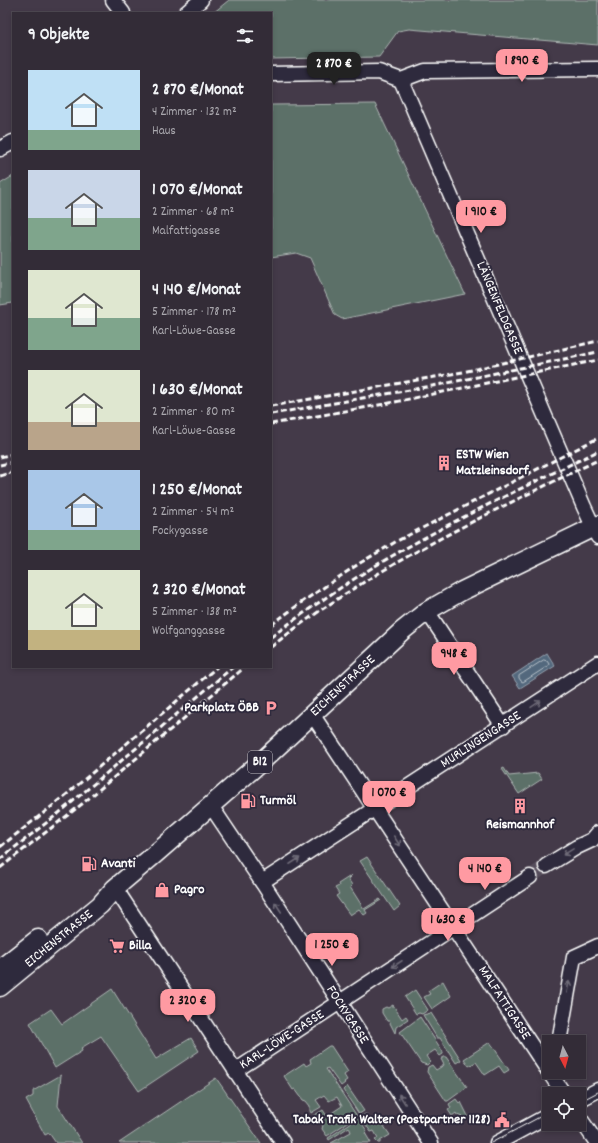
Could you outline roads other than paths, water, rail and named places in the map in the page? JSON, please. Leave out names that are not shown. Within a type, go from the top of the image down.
[{"type":"main road","name":"EICHENSTRASSE","points":[[0,986],[100,905],[115,888],[262,761],[402,631],[427,611],[462,591],[596,529]]},
{"type":"main road","name":"EICHENSTRASSE","points":[[0,969],[93,896],[115,888]]},
{"type":"street","points":[[113,0],[122,12]]},
{"type":"street","points":[[187,12],[201,0]]},
{"type":"street","points":[[272,74],[379,72],[400,80],[425,71],[598,69]]},
{"type":"street","name":"LÄNGENFELDGASSE","points":[[400,80],[596,529]]},
{"type":"street","points":[[427,611],[503,726]]},
{"type":"street","name":"MURLINGENGASSE","points":[[262,882],[598,663]]},
{"type":"street","name":"MALFATTIGASSE","points":[[312,714],[376,808],[453,927],[542,1058]]},
{"type":"street","name":"FOCKYGASSE","points":[[210,806],[262,882],[431,1143]]},
{"type":"street","points":[[546,866],[577,846],[592,840],[598,834]]},
{"type":"street","name":"KARL-LÖWE-GASSE","points":[[235,1071],[530,877]]},
{"type":"street","points":[[115,888],[283,1143]]},
{"type":"street","points":[[560,1035],[574,957],[598,946]]},
{"type":"street","points":[[586,1096],[598,1090]]},
{"type":"street","points":[[497,1143],[542,1119]]},
{"type":"street","points":[[586,1125],[595,1135]]},
{"type":"water","points":[[547,653],[555,666],[520,688],[512,676]]},
{"type":"tunnel","points":[[530,877],[546,866]]},
{"type":"tram line","points":[[586,1098],[598,1092]]},
{"type":"tram line","points":[[491,1143],[542,1116]]},
{"type":"railway","points":[[272,406],[463,372],[598,341]]},
{"type":"railway","points":[[272,414],[438,385],[598,352]]},
{"type":"railway","points":[[272,424],[385,404],[598,360]]},
{"type":"railway","points":[[272,624],[360,563],[397,541],[598,438]]},
{"type":"railway","points":[[272,636],[300,615],[392,556],[468,515],[598,451]]},
{"type":"railway","points":[[0,457],[12,454]]},
{"type":"railway","points":[[272,646],[348,592],[429,544],[598,460]]},
{"type":"railway","points":[[0,465],[12,462]]},
{"type":"railway","points":[[0,476],[12,472]]},
{"type":"railway","points":[[0,847],[60,800],[216,668]]},
{"type":"railway","points":[[0,859],[59,813],[232,668]]},
{"type":"railway","points":[[0,868],[82,804],[244,668]]},
{"type":"place","name":"ESTW Wien Matzleinsdorf","points":[[444,463]]},
{"type":"place","name":"Parkplatz ÖBB","points":[[271,708]]},
{"type":"place","name":"Turmöl","points":[[248,801]]},
{"type":"place","name":"Reismannhof","points":[[520,806]]},
{"type":"place","name":"Avanti","points":[[89,864]]},
{"type":"place","name":"Pagro","points":[[162,890]]},
{"type":"place","name":"Billa","points":[[117,946]]},
{"type":"place","name":"Tabak Trafik Walter (Postpartner 1128)","points":[[502,1120]]}]
